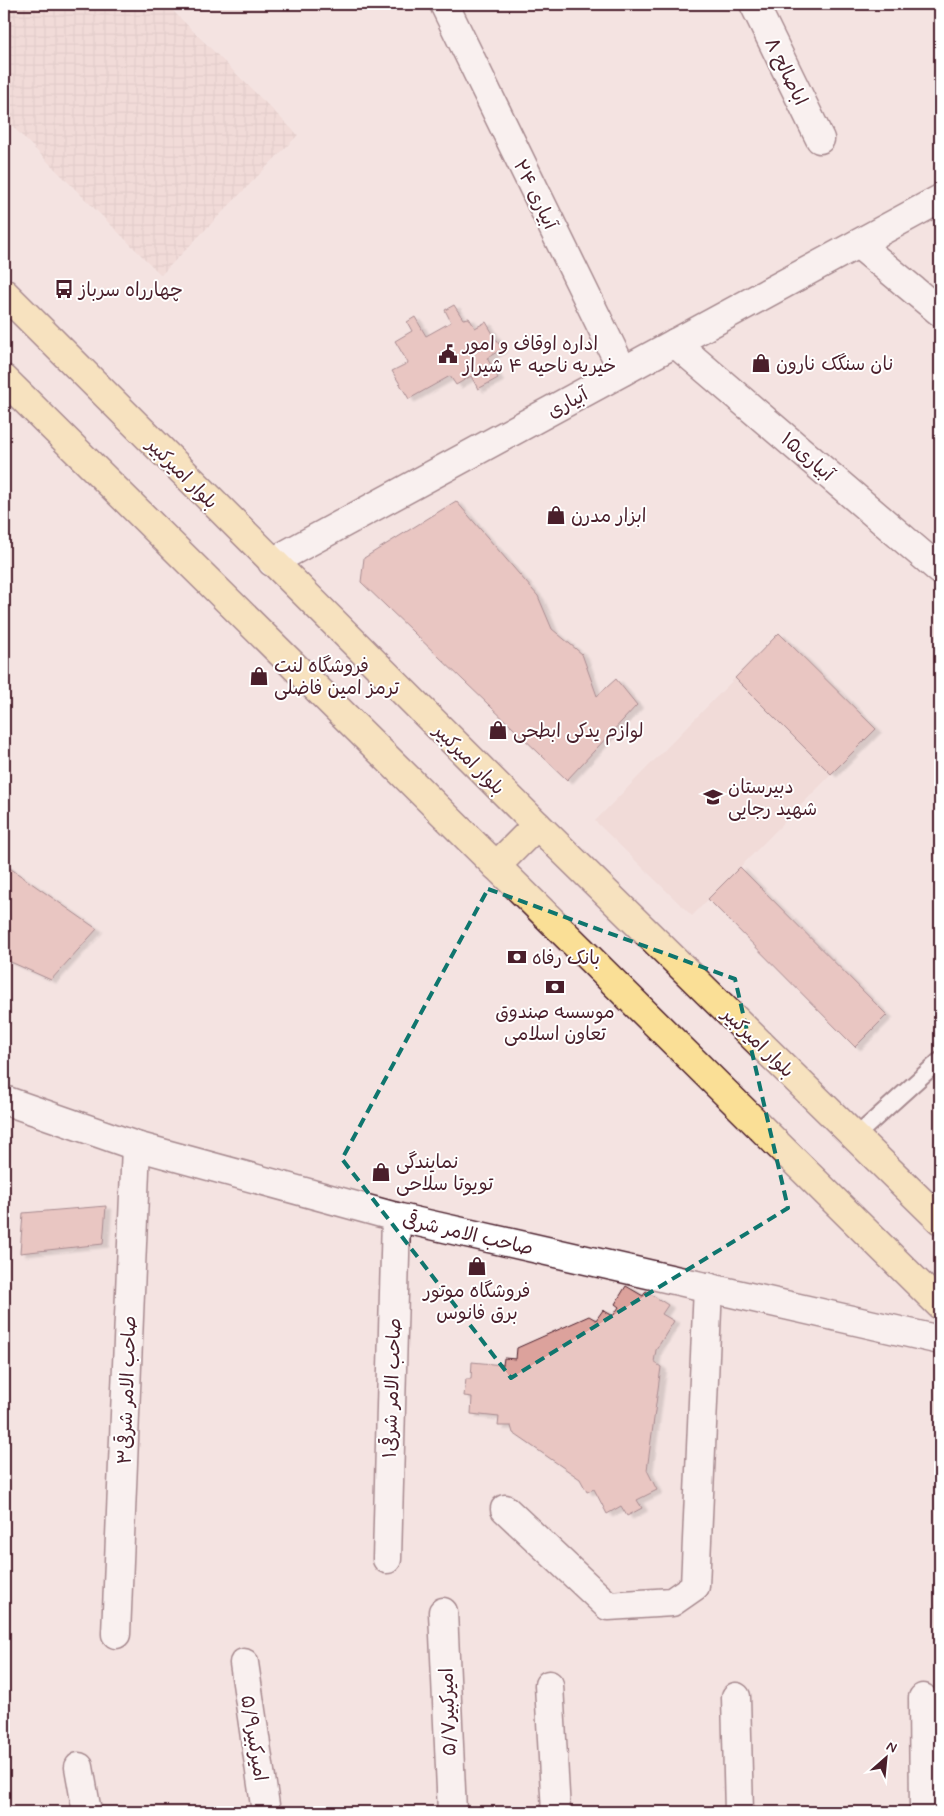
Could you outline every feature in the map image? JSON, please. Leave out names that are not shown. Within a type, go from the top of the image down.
[{"type":"main road","name":"بلوار امیرکبیر","points":[[4,293],[536,825],[940,1220]]},
{"type":"main road","points":[[4,379],[940,1305]]},
{"type":"main road","points":[[496,866],[536,825]]},
{"type":"street","name":"اباصالح ۸","points":[[754,4],[820,139]]},
{"type":"street","name":"آبیاری ۲۴","points":[[447,10],[623,371]]},
{"type":"street","name":"آبیاری","points":[[272,562],[940,199]]},
{"type":"street","points":[[858,244],[940,312]]},
{"type":"street","name":"آبیاری۱۵","points":[[676,343],[940,570]]},
{"type":"street","name":"صاحب الامر شرقی","points":[[4,1100],[136,1146],[396,1217],[940,1340]]},
{"type":"street","name":"صاحب الامر شرقی۳","points":[[116,1634],[136,1146]]},
{"type":"street","name":"صاحب الامر شرقی۱","points":[[386,1560],[396,1217]]},
{"type":"street","points":[[505,1509],[608,1606],[672,1602],[694,1586],[708,1287]]},
{"type":"street","name":"امیرکبیر۵/۷","points":[[443,1612],[452,1812]]},
{"type":"street","name":"امیرکبیر۵/۹","points":[[244,1663],[266,1812]]},
{"type":"street","points":[[549,1685],[556,1812]]},
{"type":"street","points":[[736,1697],[739,1812]]},
{"type":"street","points":[[923,1698],[924,1812]]},
{"type":"street","points":[[79,1767],[87,1812]]},
{"type":"lane","points":[[855,1137],[938,1061]]},
{"type":"highlighted area","points":[[488,889],[735,979],[788,1208],[511,1378],[342,1159]]},
{"type":"shaded area","points":[[4,4],[166,4],[298,135],[161,275],[4,118]]},
{"type":"shaded area","name":"دبیرستان شهید رجایی","points":[[779,633],[876,729],[692,916],[595,821]]},
{"type":"building","name":"اداره اوقاف و امور خیریه ناحیه ۴ شیراز","points":[[454,305],[463,319],[469,318],[475,328],[486,322],[502,349],[487,358],[498,378],[478,389],[471,376],[456,385],[450,376],[409,399],[392,371],[408,363],[395,341],[412,331],[407,322],[415,317],[426,336],[451,322],[445,310]]},
{"type":"building","points":[[456,501],[538,596],[552,629],[582,654],[597,696],[616,679],[637,705],[567,780],[361,582],[364,558]]},
{"type":"building","points":[[779,633],[876,729],[831,774],[735,678]]},
{"type":"building","points":[[4,864],[97,929],[51,980],[4,959]]},
{"type":"building","points":[[740,867],[887,1015],[855,1047],[708,899]]},
{"type":"building","points":[[106,1206],[103,1244],[20,1253],[23,1213]]},
{"type":"building","points":[[626,1286],[643,1296],[646,1291],[668,1305],[662,1314],[674,1321],[656,1350],[654,1362],[661,1367],[647,1470],[657,1490],[637,1500],[642,1508],[627,1516],[621,1506],[607,1514],[594,1489],[587,1492],[580,1479],[513,1433],[511,1426],[498,1426],[499,1417],[471,1414],[472,1397],[464,1396],[466,1379],[471,1379],[472,1362],[503,1365],[504,1358],[516,1359],[517,1348],[589,1316],[596,1320],[603,1310],[613,1316],[619,1307],[615,1304]]},
{"type":"place","name":"چهارراه سرباز","points":[[64,289]]},
{"type":"place","name":"اداره اوقاف و امور خیریه ناحیه ۴ شیراز","points":[[448,354]]},
{"type":"place","name":"نان سنگک نارون","points":[[761,363]]},
{"type":"place","name":"ابزار مدرن","points":[[556,515]]},
{"type":"place","name":"فروشگاه لنت ترمز امین فاضلی","points":[[259,676]]},
{"type":"place","name":"لوازم یدکی ابطحی","points":[[498,730]]},
{"type":"place","name":"دبیرستان شهید رجایی","points":[[713,797]]},
{"type":"place","name":"بانک رفاه","points":[[517,957]]},
{"type":"place","name":"موسسه صندوق تعاون اسلامی","points":[[555,987]]},
{"type":"place","name":"نمایندگی تویوتا سلاحی","points":[[381,1172]]},
{"type":"place","name":"فروشگاه موتور برق فانوس","points":[[477,1266]]}]
